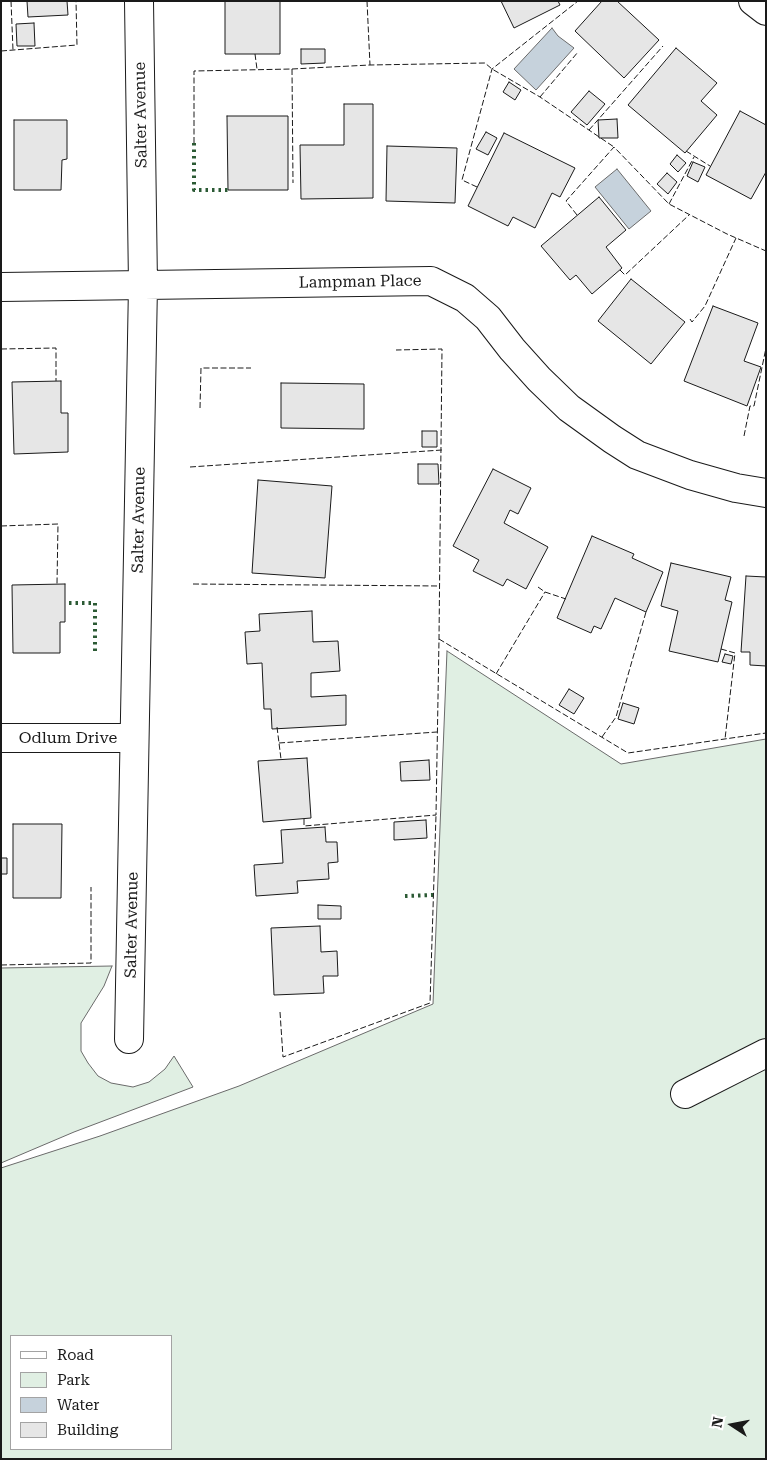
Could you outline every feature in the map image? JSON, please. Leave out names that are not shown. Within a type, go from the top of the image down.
[{"type":"street","name":"Salter Avenue","points":[[130,1039],[134,738],[144,286],[140,1]]},
{"type":"street","points":[[753,1],[766,11]]},
{"type":"street","name":"Lampman Place","points":[[1,287],[431,281],[465,298],[488,318],[512,350],[569,408],[637,455],[690,475],[736,488],[766,493]]},
{"type":"street","name":"Odlum Drive","points":[[1,738],[134,738]]},
{"type":"street","points":[[685,1094],[766,1053]]},
{"type":"green space","points":[[447,651],[621,764],[766,739],[766,1459],[1,1459],[1,1168],[100,1136],[239,1086],[433,1004]]},
{"type":"green space","points":[[112,966],[104,986],[81,1023],[81,1051],[88,1063],[98,1076],[111,1083],[133,1087],[149,1082],[165,1069],[174,1056],[193,1087],[74,1132],[1,1163],[1,968]]},
{"type":"water","points":[[552,28],[558,36],[574,48],[536,90],[514,69]]},
{"type":"water","points":[[617,169],[651,211],[629,229],[595,187]]},
{"type":"building","points":[[27,1],[67,1],[68,15],[28,17]]},
{"type":"building","points":[[225,1],[280,1],[280,54],[225,54]]},
{"type":"building","points":[[501,1],[558,1],[560,5],[514,28]]},
{"type":"building","points":[[602,1],[617,1],[659,40],[624,78],[575,31]]},
{"type":"building","points":[[34,23],[35,46],[17,46],[16,24]]},
{"type":"building","points":[[676,48],[717,83],[701,101],[717,115],[685,153],[628,105]]},
{"type":"building","points":[[301,49],[325,49],[325,63],[301,64]]},
{"type":"building","points":[[509,82],[521,90],[515,100],[503,92]]},
{"type":"building","points":[[589,91],[605,104],[587,125],[571,112]]},
{"type":"building","points":[[344,104],[373,104],[373,198],[301,199],[300,145],[344,145]]},
{"type":"building","points":[[740,111],[766,125],[766,172],[751,199],[706,175]]},
{"type":"building","points":[[227,116],[288,116],[288,190],[228,190]]},
{"type":"building","points":[[617,119],[618,138],[599,138],[598,120]]},
{"type":"building","points":[[14,120],[67,120],[67,159],[62,160],[61,190],[14,190]]},
{"type":"building","points":[[486,132],[497,138],[488,155],[476,149]]},
{"type":"building","points":[[504,133],[575,168],[560,197],[552,193],[535,228],[513,217],[508,226],[468,206]]},
{"type":"building","points":[[387,146],[457,148],[455,203],[386,201]]},
{"type":"building","points":[[677,155],[686,163],[678,172],[670,164]]},
{"type":"building","points":[[693,162],[705,167],[698,182],[687,176]]},
{"type":"building","points":[[667,173],[677,182],[668,194],[657,184]]},
{"type":"building","points":[[599,197],[626,230],[606,247],[622,268],[592,294],[576,275],[570,280],[541,246]]},
{"type":"building","points":[[631,279],[685,322],[651,364],[598,321]]},
{"type":"building","points":[[713,306],[758,323],[744,361],[761,367],[747,406],[684,381]]},
{"type":"building","points":[[61,381],[61,413],[68,413],[68,452],[14,454],[12,382]]},
{"type":"building","points":[[281,383],[364,384],[364,429],[281,428]]},
{"type":"building","points":[[422,431],[437,431],[437,447],[422,447]]},
{"type":"building","points":[[418,464],[438,464],[439,484],[418,484]]},
{"type":"building","points":[[493,469],[531,488],[518,514],[510,510],[504,523],[548,547],[526,589],[507,579],[503,586],[473,571],[479,560],[453,546]]},
{"type":"building","points":[[258,480],[332,486],[325,578],[252,573]]},
{"type":"building","points":[[592,536],[634,554],[632,558],[663,572],[646,612],[615,598],[601,629],[594,626],[591,633],[557,618]]},
{"type":"building","points":[[671,563],[731,577],[725,600],[732,602],[718,662],[669,651],[678,611],[661,606]]},
{"type":"building","points":[[746,576],[766,577],[766,666],[750,665],[750,652],[741,652]]},
{"type":"building","points":[[65,584],[65,622],[60,622],[60,653],[13,653],[12,585]]},
{"type":"building","points":[[312,611],[313,642],[338,641],[340,671],[311,673],[311,697],[346,695],[346,725],[272,729],[271,709],[264,709],[262,663],[247,664],[245,632],[260,631],[259,614]]},
{"type":"building","points":[[725,654],[733,656],[731,664],[722,662]]},
{"type":"building","points":[[569,689],[584,698],[574,714],[559,705]]},
{"type":"building","points":[[623,703],[639,708],[634,724],[618,719]]},
{"type":"building","points":[[307,758],[311,818],[263,822],[258,761]]},
{"type":"building","points":[[429,760],[430,780],[401,781],[400,762]]},
{"type":"building","points":[[426,820],[427,838],[394,840],[394,822]]},
{"type":"building","points":[[13,824],[62,824],[61,898],[13,898]]},
{"type":"building","points":[[325,827],[326,842],[337,842],[338,862],[328,863],[329,879],[297,881],[298,893],[256,896],[254,865],[283,863],[281,830]]},
{"type":"building","points":[[1,858],[7,858],[7,874],[1,874]]},
{"type":"building","points":[[318,905],[341,906],[341,919],[318,919]]},
{"type":"building","points":[[320,926],[321,952],[337,951],[338,976],[323,976],[324,993],[274,995],[271,928]]},
{"type":"hedge","points":[[194,143],[194,190],[228,190]]},
{"type":"hedge","points":[[69,603],[95,603],[95,651]]},
{"type":"hedge","points":[[405,896],[433,895]]},
{"type":"fence","points":[[11,1],[13,50]]},
{"type":"fence","points":[[1,51],[77,45],[76,1]]},
{"type":"fence","points":[[367,1],[370,65]]},
{"type":"fence","points":[[477,187],[462,180],[492,69],[578,1]]},
{"type":"fence","points":[[589,130],[663,46]]},
{"type":"fence","points":[[540,97],[578,52]]},
{"type":"fence","points":[[255,54],[257,69]]},
{"type":"fence","points":[[194,143],[194,71],[485,63],[540,97],[614,147]]},
{"type":"fence","points":[[292,69],[293,183]]},
{"type":"fence","points":[[577,215],[566,201],[614,147],[669,204],[727,234],[766,251]]},
{"type":"fence","points":[[686,151],[710,166]]},
{"type":"fence","points":[[669,204],[694,157]]},
{"type":"fence","points":[[620,270],[625,275],[689,215]]},
{"type":"fence","points":[[690,319],[692,322],[705,306],[736,238]]},
{"type":"fence","points":[[1,349],[56,348],[56,381]]},
{"type":"fence","points":[[744,436],[750,406],[754,406],[766,348]]},
{"type":"fence","points":[[304,819],[304,826],[436,815],[442,349],[396,350]]},
{"type":"fence","points":[[200,408],[201,368],[251,368]]},
{"type":"fence","points":[[190,467],[442,450]]},
{"type":"fence","points":[[1,526],[58,524],[57,584]]},
{"type":"fence","points":[[193,584],[440,586]]},
{"type":"fence","points":[[538,587],[545,592],[566,599]]},
{"type":"fence","points":[[496,674],[545,592]]},
{"type":"fence","points":[[602,737],[616,717],[646,612]]},
{"type":"fence","points":[[439,639],[628,753],[766,733]]},
{"type":"fence","points":[[721,649],[735,653],[725,739]]},
{"type":"fence","points":[[277,727],[281,759]]},
{"type":"fence","points":[[279,743],[437,732]]},
{"type":"fence","points":[[280,1012],[283,1057],[430,1003],[436,815]]},
{"type":"fence","points":[[1,965],[91,963],[91,887]]}]
